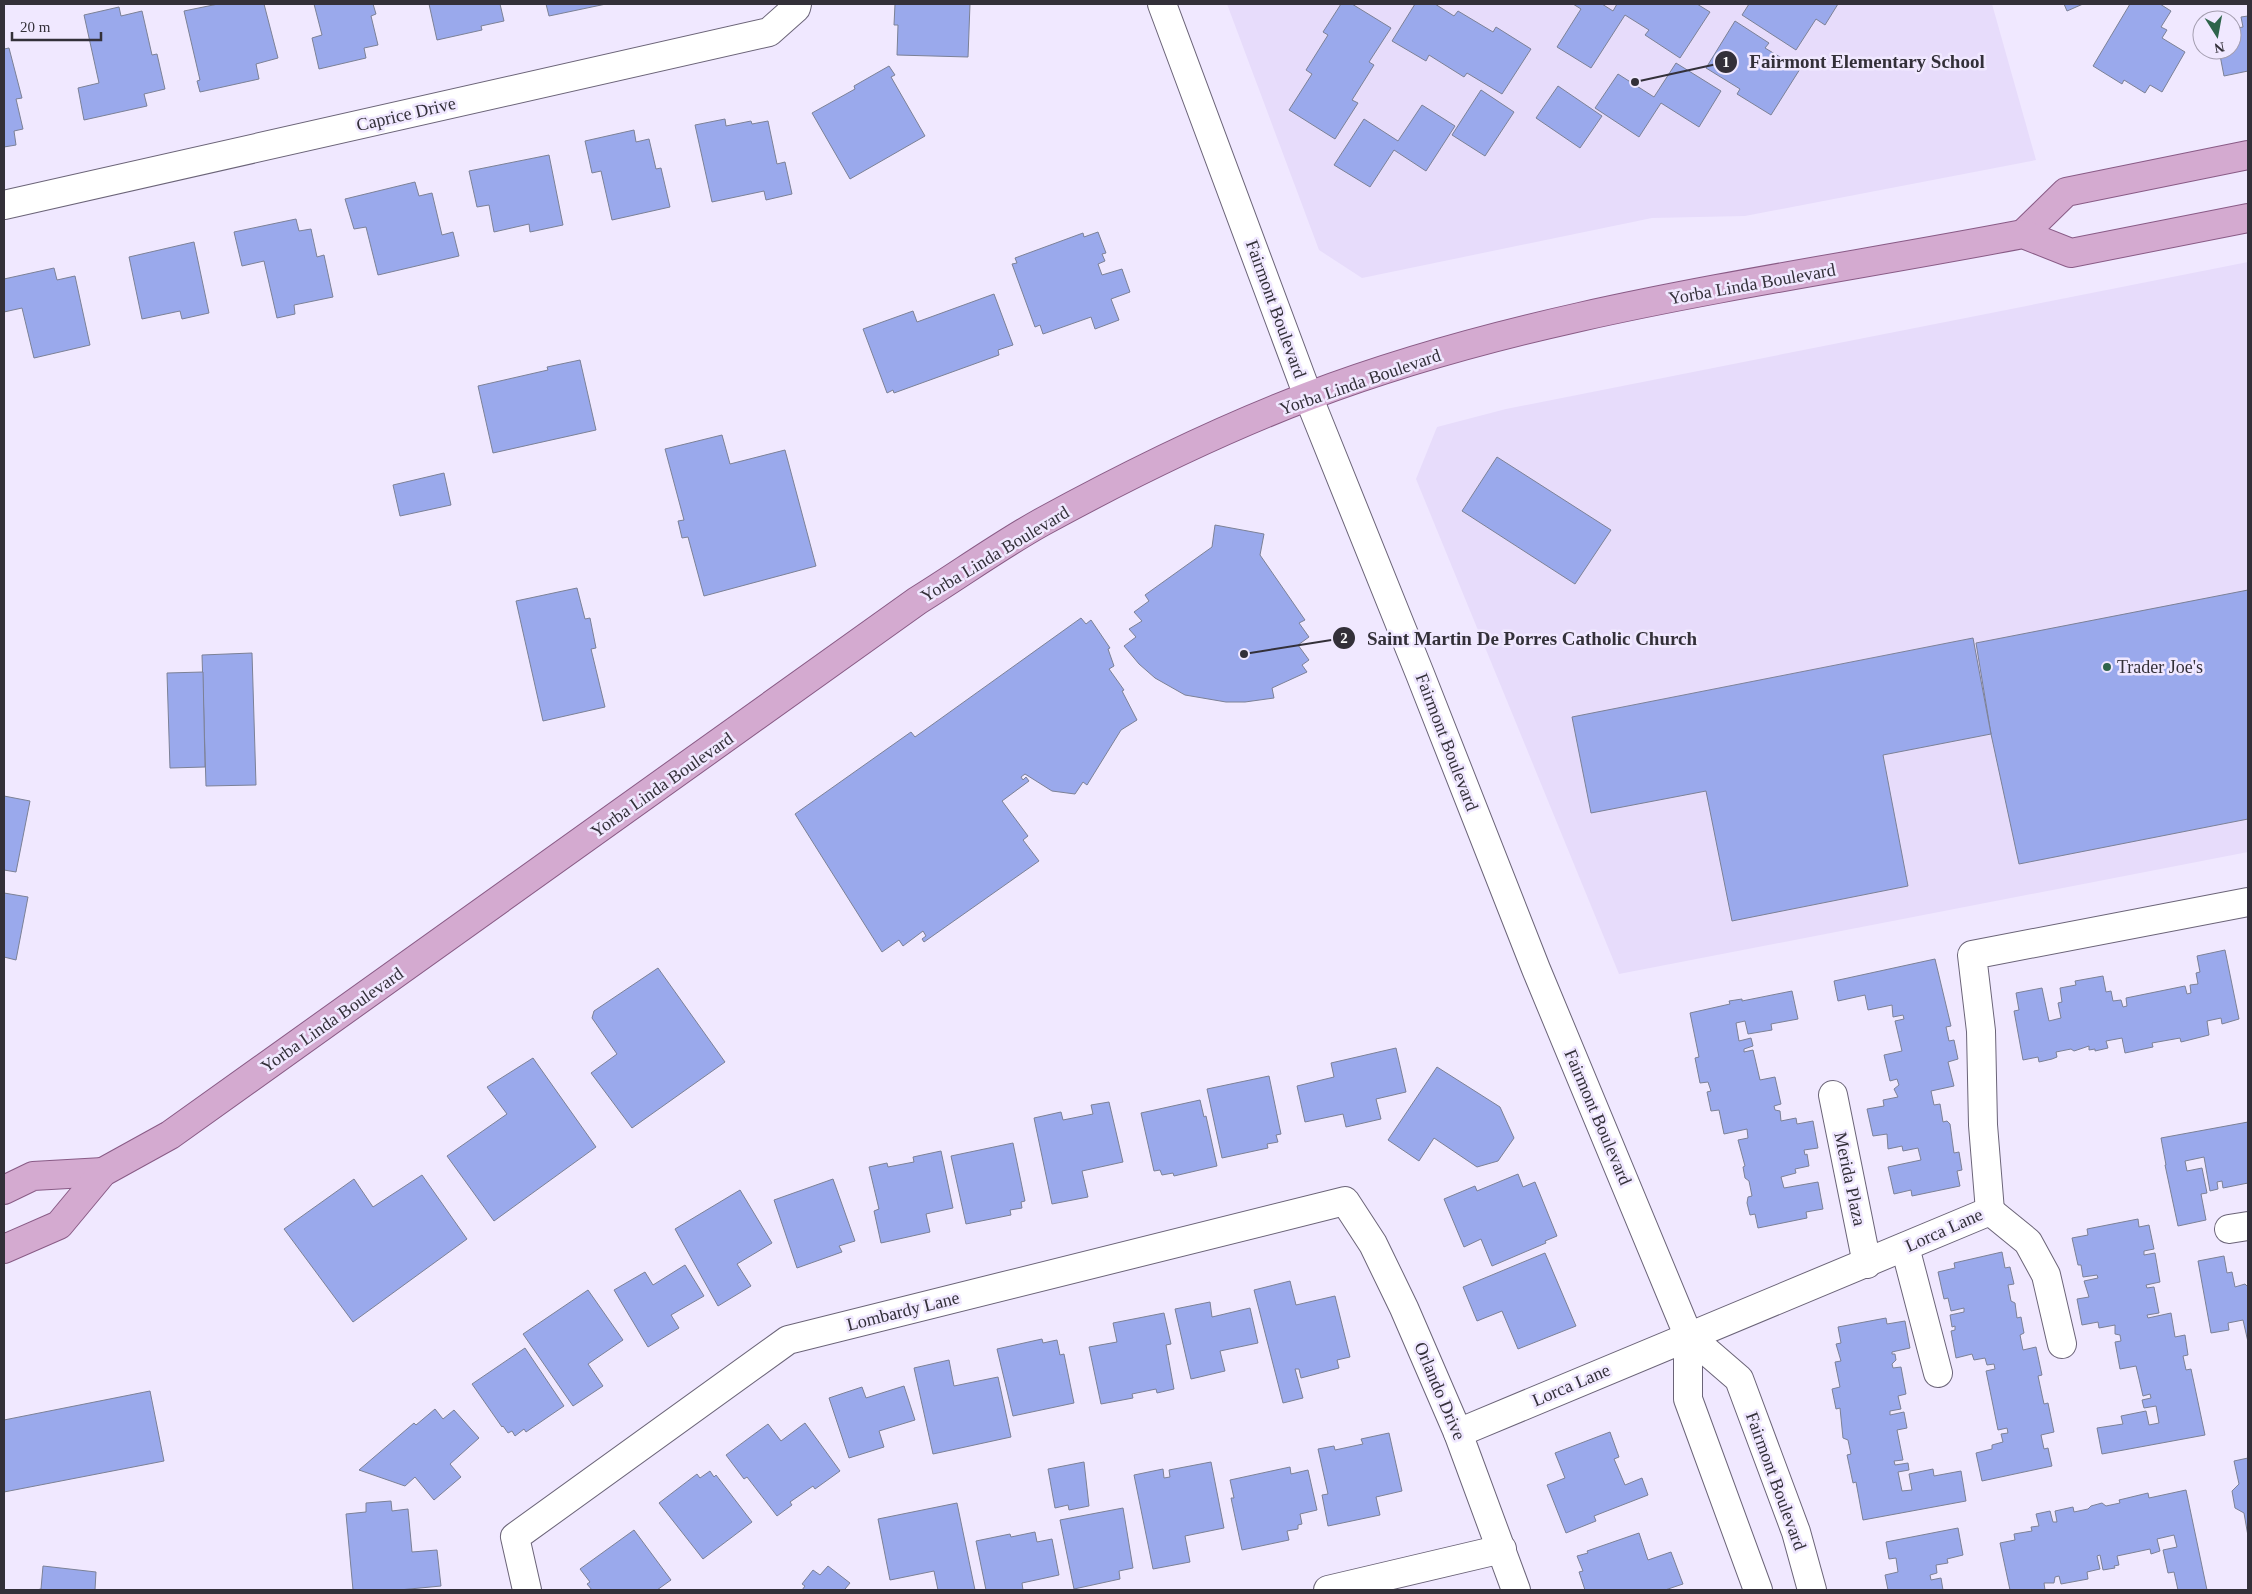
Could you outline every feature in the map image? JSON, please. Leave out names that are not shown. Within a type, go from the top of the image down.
[{"type":"main road","points":[[2248,155],[2066,192],[2023,234],[2071,253],[2248,218]]},
{"type":"main road","name":"Yorba Linda Boulevard","points":[[4,1249],[59,1225],[103,1172],[170,1135],[917,601],[1043,522],[1176,453],[1308,396],[1377,373],[1522,330],[1660,301],[2023,234]]},
{"type":"main road","name":"Yorba Linda Boulevard","points":[[4,1190],[33,1176],[103,1172]]},
{"type":"street","name":"Caprice Drive","points":[[4,205],[769,32],[796,8],[797,4]]},
{"type":"street","name":"Fairmont Boulevard","points":[[1162,4],[1308,396],[1536,969],[1688,1335],[1688,1399],[1758,1590]]},
{"type":"street","name":"Lorca Lane","points":[[1458,1433],[1688,1335],[1867,1264],[1990,1211],[1983,1125],[1981,1031],[1972,955],[2248,902]]},
{"type":"street","name":"Merida Plaza","points":[[1833,1095],[1867,1264]]},
{"type":"street","name":"Orlando Drive","points":[[1345,1200],[1373,1244],[1404,1308],[1458,1433],[1516,1590]]},
{"type":"street","name":"Lombardy Lane","points":[[527,1590],[515,1537],[788,1340],[1345,1200]]},
{"type":"street","points":[[1990,1211],[2028,1242],[2046,1275],[2062,1344]]},
{"type":"street","points":[[1906,1247],[1938,1373]]},
{"type":"street","name":"Fairmont Boulevard","points":[[1688,1335],[1739,1379],[1796,1532],[1812,1590]]},
{"type":"street","points":[[1328,1590],[1502,1549]]},
{"type":"shaded area","points":[[1227,4],[1992,4],[2036,160],[1745,216],[1652,218],[1362,278],[1319,250]]},
{"type":"shaded area","points":[[2248,262],[2248,852],[1619,974],[1416,479],[1437,427],[1506,409]]},
{"type":"building","points":[[218,4],[264,4],[278,58],[256,64],[259,79],[200,92],[197,81],[200,80],[184,11]]},
{"type":"building","points":[[314,4],[373,4],[376,14],[371,16],[378,45],[364,48],[366,58],[319,69],[312,38],[322,35]]},
{"type":"building","points":[[429,4],[500,4],[504,21],[481,26],[482,30],[437,40]]},
{"type":"building","points":[[546,4],[606,4],[549,16]]},
{"type":"building","points":[[895,4],[970,4],[968,57],[897,55],[898,25],[894,25]]},
{"type":"building","points":[[1341,4],[1352,4],[1391,28],[1369,62],[1374,65],[1352,100],[1358,103],[1335,139],[1289,110],[1312,74],[1306,70],[1328,35],[1323,32]]},
{"type":"building","points":[[1415,4],[1435,4],[1454,16],[1458,11],[1493,32],[1496,27],[1531,49],[1502,94],[1467,73],[1464,77],[1429,55],[1426,61],[1392,41]]},
{"type":"building","points":[[1573,4],[1602,4],[1613,11],[1617,4],[1697,4],[1710,12],[1680,58],[1645,35],[1649,30],[1625,15],[1591,68],[1557,47],[1581,9]]},
{"type":"building","points":[[1749,4],[1838,4],[1825,25],[1816,19],[1796,50],[1742,15]]},
{"type":"building","points":[[2064,4],[2083,4],[2067,11]]},
{"type":"building","points":[[2130,4],[2160,4],[2171,11],[2161,27],[2167,30],[2162,38],[2185,52],[2162,92],[2150,85],[2145,93],[2124,80],[2122,84],[2093,66]]},
{"type":"building","points":[[119,7],[121,16],[142,11],[152,55],[157,54],[165,89],[144,94],[147,106],[84,120],[78,88],[99,83],[84,15]]},
{"type":"building","points":[[2248,16],[2248,71],[2224,76],[2221,60],[2242,60],[2242,17]]},
{"type":"building","points":[[1735,21],[1769,43],[1765,48],[1800,69],[1771,115],[1737,94],[1740,89],[1706,68]]},
{"type":"building","points":[[9,48],[22,98],[16,99],[23,129],[14,131],[16,145],[4,147],[4,49]]},
{"type":"building","points":[[1676,63],[1721,91],[1699,127],[1661,103],[1639,137],[1595,108],[1618,74],[1654,97]]},
{"type":"building","points":[[889,66],[895,75],[891,77],[925,136],[850,179],[812,113],[855,89],[854,86]]},
{"type":"building","points":[[1558,86],[1602,116],[1580,148],[1536,118]]},
{"type":"building","points":[[1481,90],[1514,112],[1485,156],[1452,135]]},
{"type":"building","points":[[1422,105],[1455,126],[1426,171],[1394,150],[1370,187],[1334,165],[1364,119],[1398,141]]},
{"type":"building","points":[[725,119],[726,126],[751,121],[752,124],[768,121],[777,164],[785,162],[792,194],[766,200],[764,191],[712,202],[695,125]]},
{"type":"building","points":[[634,130],[636,142],[649,139],[656,169],[661,168],[670,207],[612,220],[601,171],[592,173],[585,141]]},
{"type":"building","points":[[549,155],[563,225],[530,232],[529,224],[494,232],[489,205],[477,207],[469,171]]},
{"type":"building","points":[[415,182],[419,196],[432,193],[442,235],[453,232],[459,256],[378,275],[366,227],[354,229],[345,199]]},
{"type":"building","points":[[296,219],[299,231],[311,229],[317,257],[324,255],[333,297],[294,305],[295,314],[277,318],[264,261],[242,266],[234,232]]},
{"type":"building","points":[[1098,232],[1106,253],[1102,254],[1105,261],[1098,264],[1102,275],[1122,269],[1130,292],[1111,299],[1119,320],[1095,329],[1091,317],[1043,334],[1040,325],[1035,327],[1012,264],[1017,263],[1015,258],[1083,233],[1084,237]]},
{"type":"building","points":[[194,242],[209,313],[182,319],[180,311],[142,319],[129,257]]},
{"type":"building","points":[[54,268],[57,280],[75,276],[90,345],[34,358],[22,308],[4,312],[4,279]]},
{"type":"building","points":[[994,294],[1013,345],[998,350],[999,355],[894,393],[893,390],[887,393],[863,329],[913,311],[917,322]]},
{"type":"building","points":[[580,360],[596,430],[493,453],[478,386],[548,370],[547,367]]},
{"type":"building","points":[[722,435],[730,464],[785,450],[816,566],[704,596],[688,537],[682,538],[678,521],[684,520],[665,449]]},
{"type":"building","points":[[1497,457],[1611,530],[1575,584],[1462,511]]},
{"type":"building","points":[[444,473],[451,505],[400,516],[393,485]]},
{"type":"building","points":[[1215,525],[1264,534],[1260,555],[1305,620],[1299,623],[1309,637],[1298,645],[1309,660],[1302,665],[1307,672],[1272,688],[1274,698],[1245,702],[1226,702],[1185,695],[1155,678],[1139,664],[1124,646],[1136,637],[1129,629],[1142,621],[1134,612],[1149,601],[1145,595],[1212,547]]},
{"type":"building","points":[[577,588],[585,619],[590,618],[596,648],[591,649],[605,707],[543,721],[516,601]]},
{"type":"building","points":[[2248,590],[2248,819],[2019,864],[1991,734],[1976,643]]},
{"type":"building","points":[[1081,618],[1086,624],[1091,620],[1110,648],[1108,649],[1114,666],[1109,669],[1124,690],[1122,691],[1137,720],[1121,730],[1087,785],[1083,782],[1075,794],[1052,791],[1025,774],[1021,777],[1023,780],[1026,777],[1029,781],[1002,801],[1028,836],[1023,840],[1039,861],[924,942],[922,939],[926,936],[923,931],[903,946],[899,940],[882,952],[795,814],[911,732],[915,737]]},
{"type":"building","points":[[1973,638],[1991,734],[1883,755],[1908,886],[1732,921],[1706,791],[1591,813],[1572,717]]},
{"type":"building","points":[[252,653],[256,785],[206,786],[202,655]]},
{"type":"building","points":[[203,672],[205,767],[170,768],[167,673]]},
{"type":"building","points":[[4,796],[30,801],[16,872],[4,870]]},
{"type":"building","points":[[4,893],[28,897],[16,960],[4,957]]},
{"type":"building","points":[[2225,950],[2239,1019],[2222,1024],[2221,1018],[2207,1021],[2209,1035],[2181,1042],[2180,1038],[2152,1043],[2153,1047],[2125,1053],[2122,1038],[2106,1041],[2108,1048],[2095,1051],[2095,1049],[2089,1050],[2089,1046],[2074,1051],[2071,1049],[2056,1052],[2057,1057],[2039,1062],[2038,1057],[2023,1060],[2014,1011],[2019,1010],[2016,993],[2042,988],[2049,1021],[2061,1018],[2058,1003],[2062,1002],[2060,988],[2076,985],[2075,981],[2103,976],[2106,992],[2111,991],[2113,1001],[2121,1000],[2123,1007],[2127,1006],[2126,998],[2185,986],[2187,994],[2191,993],[2190,985],[2198,984],[2196,973],[2200,972],[2197,956]]},
{"type":"building","points":[[1935,959],[1951,1026],[1946,1027],[1949,1041],[1954,1040],[1958,1059],[1948,1062],[1954,1086],[1931,1091],[1934,1105],[1940,1104],[1943,1122],[1947,1121],[1950,1124],[1954,1153],[1959,1152],[1962,1170],[1957,1171],[1960,1186],[1912,1196],[1911,1190],[1894,1194],[1888,1167],[1921,1160],[1918,1148],[1903,1151],[1902,1146],[1888,1149],[1887,1134],[1873,1136],[1867,1109],[1884,1106],[1883,1100],[1898,1097],[1894,1089],[1899,1085],[1897,1079],[1890,1081],[1884,1055],[1902,1051],[1895,1021],[1904,1019],[1903,1015],[1893,1017],[1892,1005],[1868,1010],[1865,995],[1838,1001],[1834,981]]},
{"type":"building","points":[[658,968],[725,1062],[632,1128],[591,1073],[617,1054],[592,1018],[594,1011]]},
{"type":"building","points":[[1792,991],[1798,1019],[1771,1024],[1772,1030],[1748,1034],[1745,1021],[1736,1023],[1739,1041],[1751,1038],[1753,1046],[1744,1049],[1744,1052],[1753,1050],[1760,1080],[1775,1077],[1781,1104],[1774,1106],[1775,1110],[1780,1111],[1781,1121],[1796,1118],[1797,1124],[1813,1121],[1818,1148],[1804,1150],[1805,1155],[1807,1154],[1809,1166],[1795,1169],[1796,1173],[1781,1177],[1784,1188],[1818,1182],[1823,1209],[1806,1212],[1807,1218],[1758,1228],[1755,1214],[1750,1215],[1747,1203],[1748,1197],[1752,1196],[1749,1181],[1745,1178],[1743,1167],[1745,1166],[1738,1140],[1748,1138],[1747,1129],[1724,1134],[1719,1110],[1711,1111],[1707,1092],[1711,1091],[1708,1082],[1700,1083],[1695,1058],[1699,1057],[1690,1013],[1730,1004],[1729,1001],[1742,999],[1742,1001]]},
{"type":"building","points":[[1396,1048],[1406,1092],[1376,1099],[1381,1119],[1346,1127],[1343,1114],[1305,1122],[1297,1086],[1334,1077],[1331,1063]]},
{"type":"building","points":[[533,1058],[596,1147],[494,1221],[447,1156],[507,1114],[487,1087]]},
{"type":"building","points":[[1437,1067],[1500,1107],[1514,1138],[1498,1161],[1477,1167],[1434,1138],[1419,1161],[1388,1140]]},
{"type":"building","points":[[1269,1076],[1281,1134],[1276,1135],[1278,1142],[1267,1144],[1268,1148],[1222,1158],[1207,1089]]},
{"type":"building","points":[[1200,1100],[1204,1117],[1206,1116],[1217,1166],[1174,1176],[1173,1173],[1162,1175],[1160,1170],[1154,1171],[1141,1113]]},
{"type":"building","points":[[1109,1102],[1123,1162],[1082,1171],[1088,1197],[1052,1204],[1034,1118],[1061,1112],[1063,1120],[1093,1114],[1091,1105]]},
{"type":"building","points":[[2248,1122],[2248,1183],[2223,1188],[2222,1181],[2217,1182],[2218,1189],[2210,1191],[2204,1157],[2185,1161],[2187,1171],[2202,1168],[2207,1193],[2201,1194],[2206,1220],[2178,1226],[2161,1138]]},
{"type":"building","points":[[1013,1143],[1025,1201],[1021,1202],[1022,1208],[1010,1210],[1011,1215],[966,1224],[951,1156]]},
{"type":"building","points":[[941,1151],[953,1208],[926,1214],[930,1232],[881,1243],[874,1211],[879,1209],[869,1167],[887,1163],[888,1167],[914,1162],[913,1157]]},
{"type":"building","points":[[1518,1174],[1523,1187],[1535,1182],[1557,1236],[1545,1241],[1546,1243],[1492,1266],[1481,1239],[1464,1247],[1444,1199],[1475,1186],[1477,1191]]},
{"type":"building","points":[[422,1175],[467,1239],[353,1322],[284,1229],[354,1179],[373,1207]]},
{"type":"building","points":[[833,1179],[855,1241],[839,1246],[842,1252],[797,1268],[774,1200]]},
{"type":"building","points":[[740,1190],[772,1243],[737,1264],[751,1286],[718,1306],[675,1229]]},
{"type":"building","points":[[2138,1219],[2139,1227],[2149,1225],[2154,1249],[2144,1251],[2144,1255],[2155,1253],[2160,1282],[2146,1285],[2147,1288],[2154,1287],[2159,1313],[2147,1315],[2148,1318],[2171,1313],[2175,1337],[2185,1335],[2188,1355],[2183,1356],[2186,1370],[2191,1369],[2205,1435],[2102,1454],[2097,1428],[2123,1424],[2121,1416],[2146,1411],[2149,1425],[2159,1423],[2156,1406],[2144,1408],[2142,1400],[2151,1398],[2150,1394],[2143,1396],[2136,1366],[2120,1369],[2115,1342],[2121,1341],[2120,1335],[2115,1334],[2115,1325],[2099,1328],[2098,1322],[2082,1325],[2077,1299],[2089,1297],[2084,1281],[2098,1278],[2097,1275],[2083,1277],[2081,1265],[2078,1265],[2072,1238],[2088,1235],[2087,1229]]},
{"type":"building","points":[[2002,1252],[2005,1268],[2010,1267],[2014,1284],[2008,1285],[2011,1301],[2015,1303],[2017,1318],[2021,1317],[2024,1333],[2020,1335],[2023,1350],[2036,1347],[2042,1375],[2038,1376],[2044,1404],[2048,1403],[2054,1432],[2041,1435],[2044,1449],[2048,1448],[2052,1466],[1982,1481],[1976,1453],[1992,1449],[1992,1445],[2003,1442],[2001,1434],[2008,1433],[2007,1428],[1998,1430],[1986,1371],[1995,1369],[1994,1364],[1987,1365],[1985,1358],[1974,1360],[1972,1354],[1956,1358],[1951,1331],[1955,1330],[1955,1326],[1952,1327],[1950,1315],[1964,1312],[1964,1308],[1951,1311],[1948,1298],[1944,1299],[1938,1272],[1955,1268],[1954,1263]]},
{"type":"building","points":[[1545,1253],[1576,1326],[1518,1349],[1502,1311],[1477,1321],[1463,1287]]},
{"type":"building","points":[[2224,1256],[2227,1273],[2232,1272],[2235,1287],[2245,1284],[2248,1287],[2248,1342],[2243,1320],[2228,1323],[2229,1330],[2211,1333],[2198,1261]]},
{"type":"building","points":[[685,1265],[704,1296],[671,1315],[679,1328],[648,1347],[614,1290],[645,1272],[653,1285]]},
{"type":"building","points":[[1290,1281],[1296,1305],[1335,1296],[1350,1357],[1337,1360],[1339,1368],[1301,1378],[1299,1369],[1295,1369],[1303,1398],[1283,1403],[1254,1290]]},
{"type":"building","points":[[588,1290],[623,1340],[588,1364],[603,1386],[573,1406],[523,1334]]},
{"type":"building","points":[[1210,1302],[1212,1317],[1250,1308],[1258,1343],[1220,1351],[1225,1371],[1191,1379],[1175,1309]]},
{"type":"building","points":[[1164,1313],[1171,1344],[1166,1345],[1174,1389],[1157,1393],[1156,1389],[1132,1394],[1133,1398],[1101,1404],[1089,1347],[1117,1342],[1113,1323]]},
{"type":"building","points":[[1886,1318],[1887,1324],[1905,1321],[1910,1348],[1892,1352],[1892,1354],[1895,1354],[1896,1360],[1892,1364],[1893,1368],[1901,1367],[1906,1394],[1898,1396],[1901,1409],[1890,1411],[1890,1415],[1904,1412],[1907,1428],[1897,1430],[1903,1460],[1894,1461],[1895,1465],[1908,1463],[1909,1470],[1898,1472],[1902,1491],[1912,1490],[1909,1474],[1933,1469],[1934,1476],[1961,1471],[1966,1501],[1863,1520],[1856,1482],[1853,1483],[1847,1455],[1851,1454],[1848,1440],[1843,1438],[1840,1408],[1836,1409],[1832,1389],[1840,1387],[1835,1362],[1841,1361],[1836,1344],[1841,1343],[1838,1327]]},
{"type":"building","points":[[1042,1339],[1043,1343],[1057,1340],[1060,1355],[1064,1354],[1074,1403],[1013,1416],[997,1349]]},
{"type":"building","points":[[525,1348],[564,1406],[526,1432],[524,1429],[515,1436],[512,1431],[508,1433],[502,1427],[472,1384]]},
{"type":"building","points":[[949,1360],[954,1386],[998,1377],[1011,1437],[933,1454],[914,1368]]},
{"type":"building","points":[[904,1386],[915,1420],[879,1431],[884,1447],[849,1458],[829,1398],[862,1387],[866,1398]]},
{"type":"building","points":[[150,1391],[164,1461],[4,1492],[4,1420]]},
{"type":"building","points":[[435,1409],[443,1419],[454,1410],[479,1438],[450,1464],[461,1477],[434,1500],[415,1477],[405,1486],[359,1470],[414,1423],[416,1425]]},
{"type":"building","points":[[805,1423],[840,1471],[815,1489],[813,1486],[790,1502],[792,1505],[777,1516],[747,1477],[744,1479],[726,1455],[768,1424],[781,1441]]},
{"type":"building","points":[[1610,1432],[1619,1457],[1614,1459],[1625,1485],[1642,1478],[1648,1495],[1594,1516],[1596,1521],[1566,1533],[1547,1485],[1565,1478],[1555,1453]]},
{"type":"building","points":[[1389,1433],[1402,1491],[1376,1497],[1380,1515],[1328,1526],[1322,1495],[1328,1494],[1318,1449],[1334,1446],[1335,1450],[1363,1444],[1361,1439]]},
{"type":"building","points":[[2248,1458],[2248,1536],[2244,1513],[2235,1508],[2232,1491],[2239,1484],[2234,1461]]},
{"type":"building","points":[[1084,1462],[1089,1506],[1069,1510],[1068,1505],[1055,1508],[1048,1469]]},
{"type":"building","points":[[1211,1462],[1224,1528],[1185,1536],[1190,1562],[1153,1569],[1134,1475],[1163,1469],[1164,1478],[1170,1477],[1169,1470]]},
{"type":"building","points":[[1290,1467],[1291,1474],[1308,1470],[1317,1510],[1300,1514],[1302,1524],[1298,1525],[1298,1529],[1287,1531],[1289,1540],[1242,1550],[1231,1498],[1234,1498],[1230,1480]]},
{"type":"building","points":[[710,1471],[714,1477],[716,1475],[752,1522],[703,1559],[659,1503],[697,1474],[700,1478]]},
{"type":"building","points":[[2186,1490],[2207,1590],[2178,1590],[2174,1572],[2168,1573],[2163,1550],[2177,1547],[2174,1535],[2157,1539],[2160,1551],[2151,1554],[2150,1549],[2117,1556],[2119,1565],[2114,1566],[2115,1568],[2103,1570],[2100,1555],[2097,1556],[2100,1569],[2087,1572],[2088,1579],[2061,1584],[2059,1576],[2055,1577],[2054,1583],[2044,1583],[2045,1590],[2010,1590],[2000,1543],[2015,1540],[2014,1534],[2032,1531],[2031,1527],[2039,1526],[2036,1514],[2050,1511],[2053,1522],[2057,1522],[2055,1511],[2073,1507],[2074,1512],[2102,1503],[2106,1506],[2120,1503],[2119,1500],[2148,1493],[2149,1498]]},
{"type":"building","points":[[391,1501],[392,1511],[408,1509],[412,1552],[437,1550],[441,1586],[399,1590],[353,1590],[346,1514],[366,1512],[366,1503]]},
{"type":"building","points":[[957,1503],[975,1590],[938,1590],[934,1571],[890,1580],[878,1519]]},
{"type":"building","points":[[1123,1508],[1133,1568],[1119,1571],[1120,1579],[1074,1589],[1060,1520]]},
{"type":"building","points":[[1958,1528],[1963,1555],[1947,1559],[1948,1563],[1936,1565],[1937,1573],[1930,1575],[1931,1580],[1941,1578],[1943,1590],[1888,1590],[1885,1575],[1898,1572],[1896,1558],[1889,1559],[1886,1542]]},
{"type":"building","points":[[634,1530],[671,1580],[657,1590],[592,1590],[587,1584],[590,1582],[580,1569]]},
{"type":"building","points":[[1035,1532],[1037,1542],[1052,1539],[1059,1575],[1022,1583],[1023,1590],[986,1590],[976,1541],[1010,1534],[1011,1537]]},
{"type":"building","points":[[1639,1533],[1648,1560],[1671,1552],[1683,1584],[1665,1590],[1585,1590],[1579,1572],[1583,1571],[1577,1556]]},
{"type":"building","points":[[43,1566],[96,1572],[95,1590],[36,1590],[41,1589]]},
{"type":"building","points":[[828,1566],[850,1583],[845,1589],[847,1590],[802,1590],[805,1586],[802,1584],[813,1570],[820,1575]]},
{"type":"place","name":"Fairmont Elementary School","points":[[1635,82]]},
{"type":"place","name":"Saint Martin De Porres Catholic Church","points":[[1244,654]]},
{"type":"place","name":"Trader Joe's","points":[[2107,667]]}]
